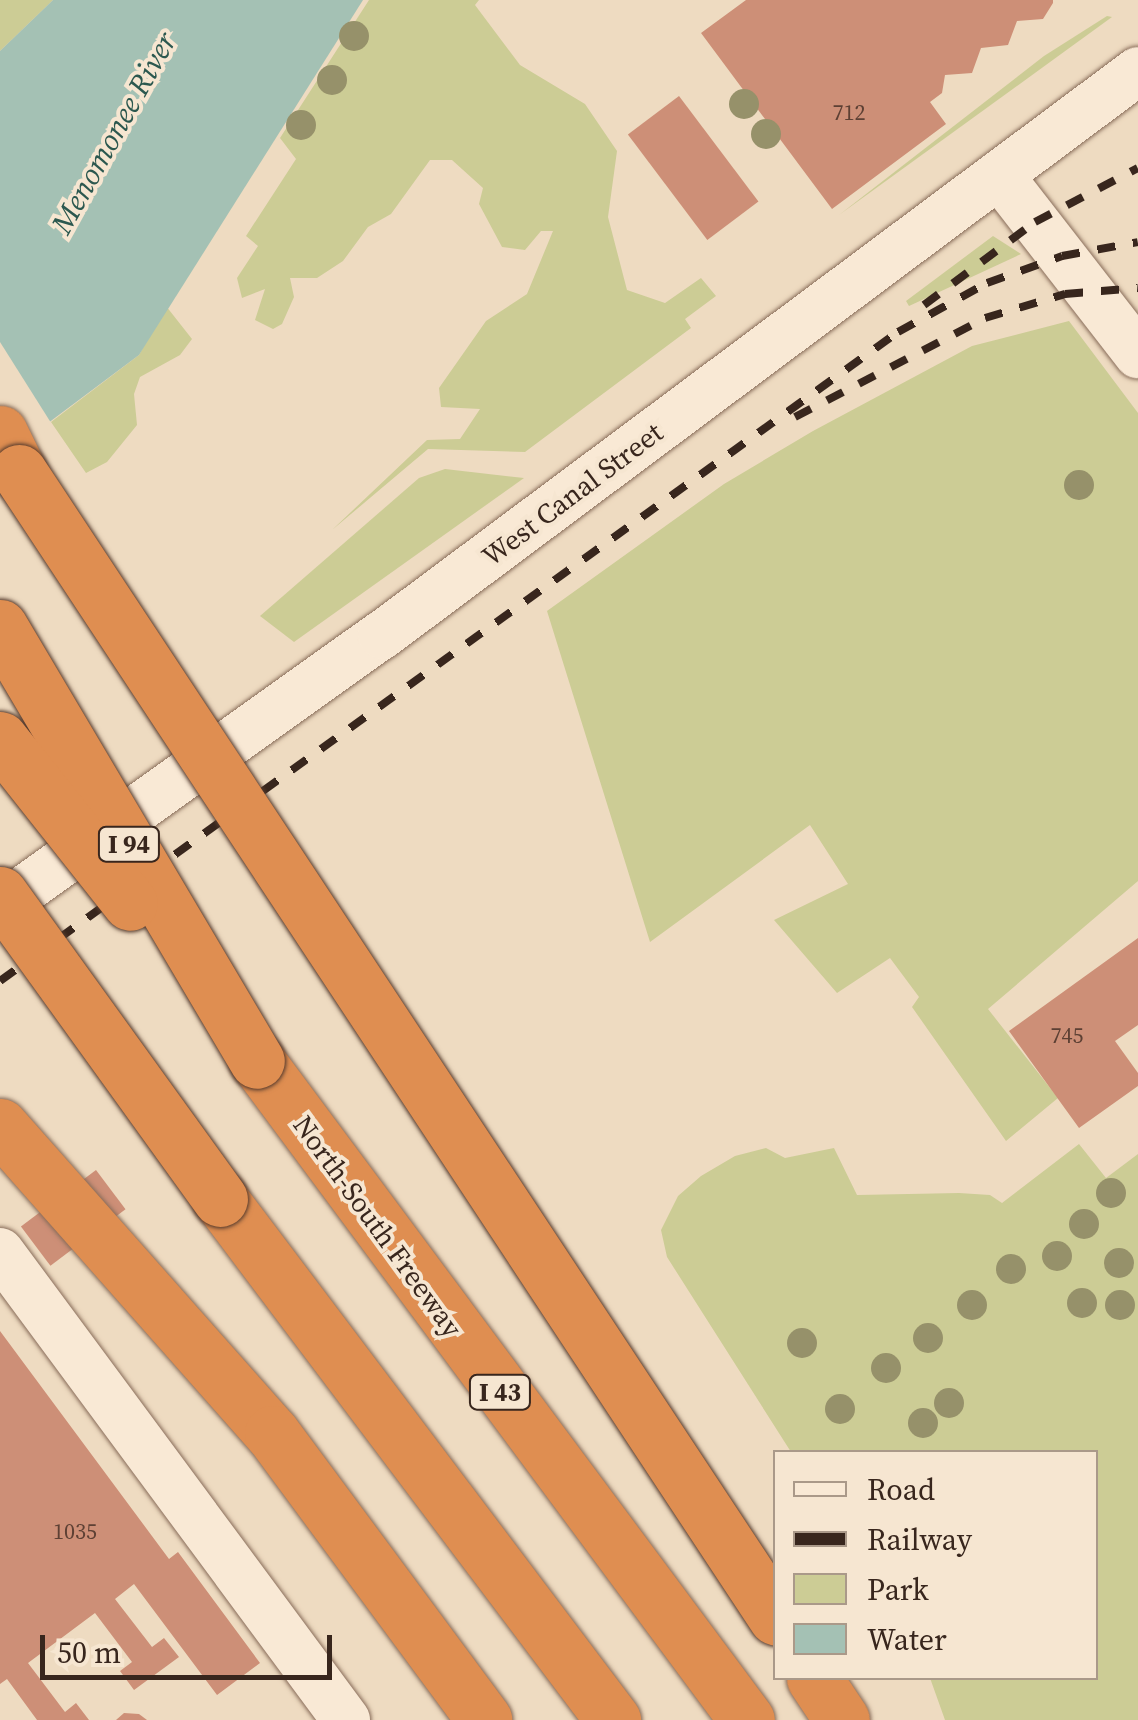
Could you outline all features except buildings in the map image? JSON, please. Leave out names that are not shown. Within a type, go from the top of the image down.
[{"type":"highway","points":[[6,450],[773,1613]]},
{"type":"highway","name":"I 94","points":[[0,627],[257,1061]]},
{"type":"highway","name":"North-South Freeway","points":[[0,740],[257,1061],[747,1720]]},
{"type":"highway","points":[[0,894],[220,1200],[612,1720]]},
{"type":"highway","points":[[0,955],[220,1200]]},
{"type":"highway","points":[[0,1126],[272,1433],[484,1720]]},
{"type":"highway","points":[[815,1680],[842,1720]]},
{"type":"street","name":"West Canal Street","points":[[0,906],[382,635],[1138,72]]},
{"type":"street","points":[[999,175],[1138,354]]},
{"type":"street","points":[[0,1252],[346,1720]]},
{"type":"green space","points":[[0,0],[53,0],[0,51]]},
{"type":"green space","points":[[369,0],[479,0],[475,5],[520,65],[585,104],[617,151],[608,217],[627,290],[665,303],[701,278],[716,296],[685,319],[691,328],[525,452],[428,449],[332,530],[427,440],[460,439],[480,409],[441,407],[439,388],[486,321],[527,294],[553,231],[541,231],[525,250],[502,247],[479,204],[483,188],[452,160],[430,160],[391,214],[368,227],[343,261],[317,278],[290,278],[294,297],[282,324],[273,329],[255,320],[265,289],[242,298],[237,278],[258,246],[246,236],[296,159],[280,138]]},
{"type":"green space","points":[[1107,16],[1112,17],[839,215],[1044,56]]},
{"type":"green space","points":[[993,236],[1021,254],[909,306],[906,301]]},
{"type":"green space","points":[[166,306],[192,339],[180,355],[140,377],[134,394],[137,425],[107,462],[86,473],[51,422],[139,355]]},
{"type":"green space","points":[[1069,321],[1138,413],[1138,881],[988,1009],[1058,1098],[1006,1141],[912,1007],[919,997],[890,958],[837,993],[774,920],[848,884],[810,825],[650,942],[547,611],[724,484],[813,431],[972,346]]},
{"type":"green space","points":[[445,469],[524,478],[294,642],[260,616],[419,478]]},
{"type":"green space","points":[[1079,1144],[1106,1178],[1138,1154],[1138,1720],[945,1720],[931,1680],[1098,1680],[1098,1450],[790,1450],[667,1257],[661,1230],[678,1196],[701,1176],[735,1156],[766,1148],[785,1158],[834,1148],[857,1195],[959,1193],[990,1195],[1002,1203]]},
{"type":"water","name":"Menomonee River","points":[[53,0],[363,0],[139,355],[0,459],[0,51]]},
{"type":"pier","points":[[0,342],[53,426],[0,464]]},
{"type":"railway","points":[[924,305],[1035,222],[1138,168]]},
{"type":"railway","points":[[0,981],[898,332],[987,283],[1062,256],[1138,242]]},
{"type":"railway","points":[[795,417],[985,318],[1065,294],[1138,288]]}]
